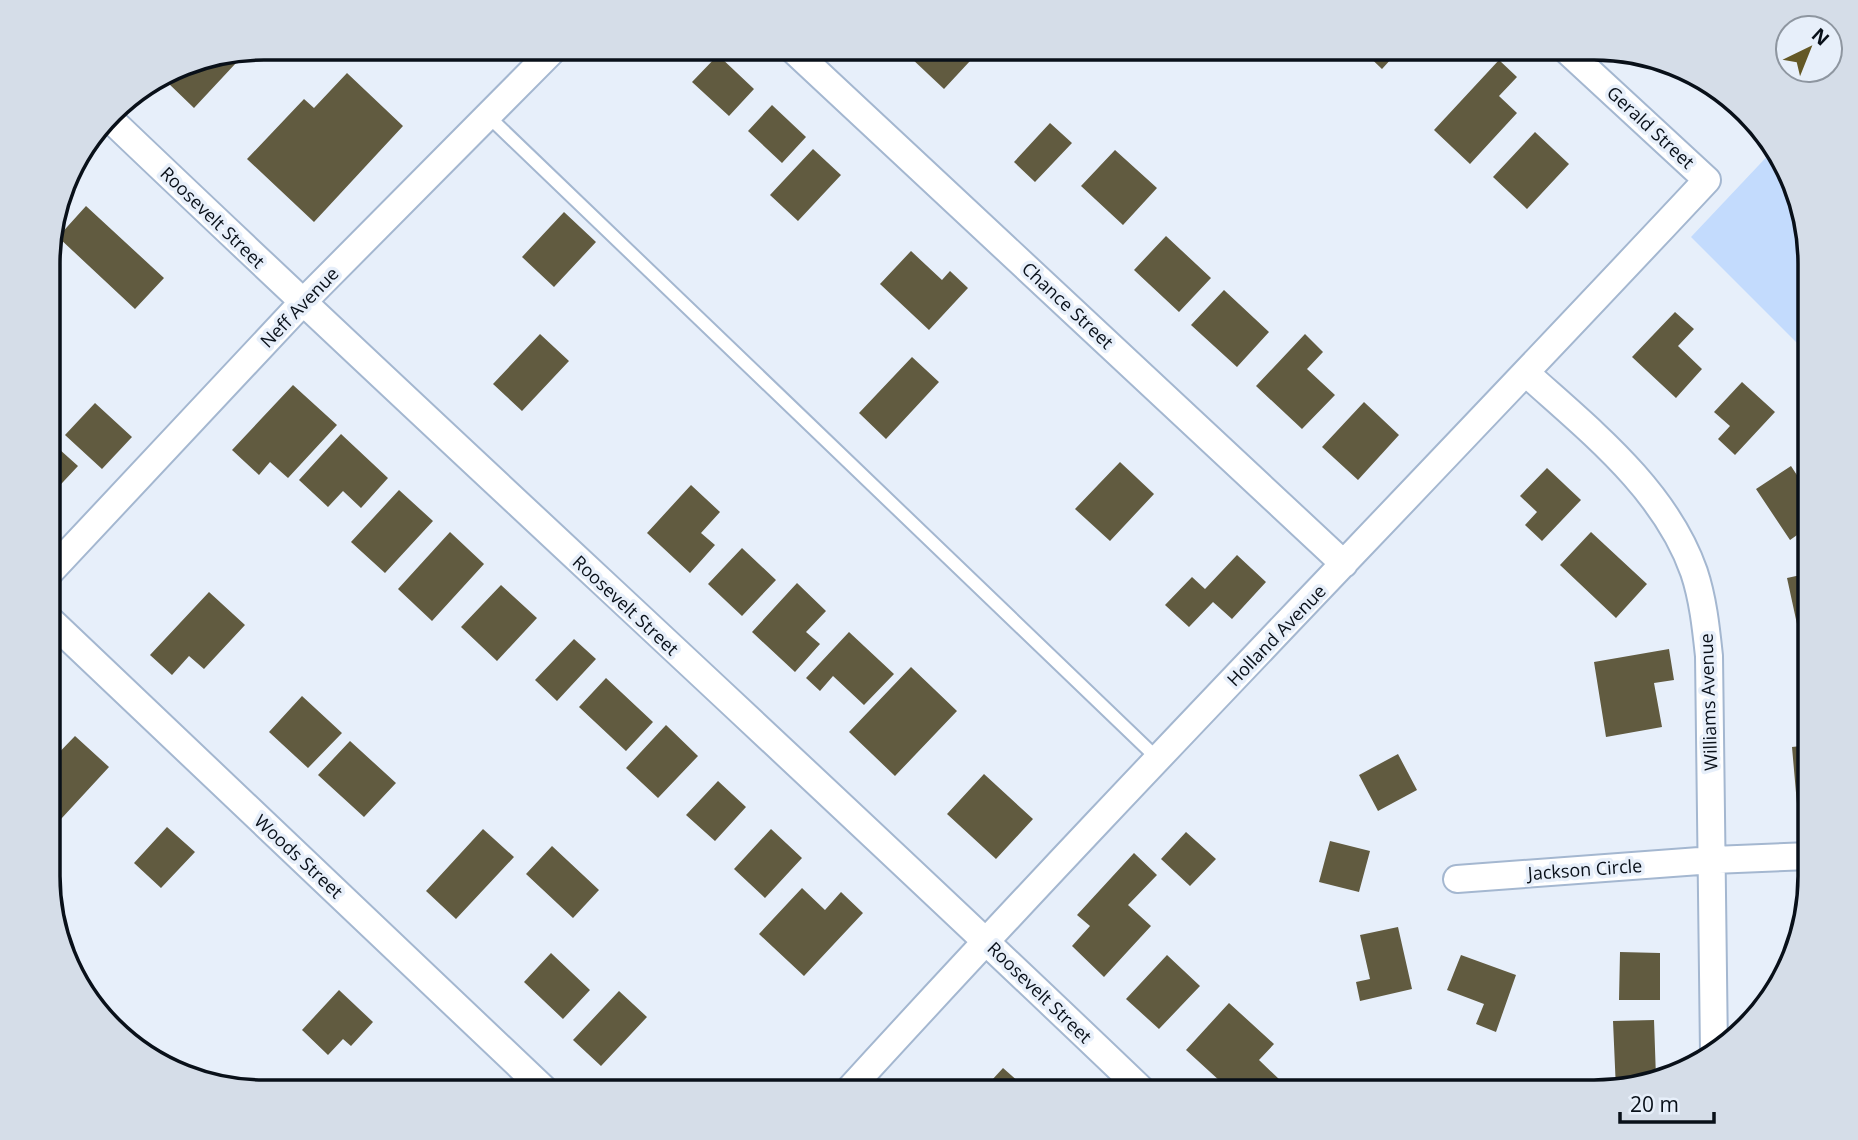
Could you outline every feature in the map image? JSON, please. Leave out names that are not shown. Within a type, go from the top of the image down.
[{"type":"street","name":"Neff Avenue","points":[[60,561],[302,303],[543,60]]},
{"type":"street","name":"Chance Street","points":[[804,60],[1344,564]]},
{"type":"street","name":"Gerald Street","points":[[1577,60],[1707,180]]},
{"type":"street","name":"Roosevelt Street","points":[[115,124],[302,303],[986,940],[1131,1080]]},
{"type":"street","name":"Holland Avenue","points":[[858,1080],[986,940],[1707,180]]},
{"type":"street","name":"Williams Avenue","points":[[1526,373],[1590,431],[1657,503],[1678,537],[1694,572],[1703,610],[1709,656],[1714,1041]]},
{"type":"street","name":"Woods Street","points":[[60,629],[534,1080]]},
{"type":"street","name":"Jackson Circle","points":[[1457,879],[1713,860],[1798,856]]},
{"type":"lane","points":[[488,116],[1158,759]]},
{"type":"shaded area","points":[[1767,156],[1783,186],[1797,237],[1798,344],[1691,237]]},
{"type":"building","points":[[713,60],[723,60],[754,89],[729,116],[692,82]]},
{"type":"building","points":[[913,60],[971,60],[944,89]]},
{"type":"building","points":[[1373,60],[1390,60],[1382,69]]},
{"type":"building","points":[[1499,60],[1517,77],[1499,96],[1517,113],[1470,164],[1434,130]]},
{"type":"building","points":[[224,63],[236,63],[194,108],[169,83],[198,70]]},
{"type":"building","points":[[347,73],[403,126],[314,222],[247,159],[304,99],[314,108]]},
{"type":"building","points":[[772,105],[806,137],[782,163],[748,131]]},
{"type":"building","points":[[1050,123],[1072,143],[1035,182],[1014,162]]},
{"type":"building","points":[[1535,132],[1569,164],[1527,209],[1493,177]]},
{"type":"building","points":[[813,149],[841,175],[798,221],[770,195]]},
{"type":"building","points":[[1115,150],[1157,188],[1123,225],[1081,186]]},
{"type":"building","points":[[86,206],[164,278],[135,309],[61,240],[62,233]]},
{"type":"building","points":[[564,212],[596,242],[554,287],[522,257]]},
{"type":"building","points":[[1166,236],[1211,278],[1179,312],[1134,270]]},
{"type":"building","points":[[911,251],[942,280],[950,271],[968,288],[929,330],[880,284]]},
{"type":"building","points":[[1224,290],[1269,332],[1237,367],[1191,325]]},
{"type":"building","points":[[1675,312],[1694,329],[1678,346],[1702,369],[1676,398],[1632,357]]},
{"type":"building","points":[[540,334],[569,361],[522,411],[493,384]]},
{"type":"building","points":[[1305,334],[1323,352],[1307,369],[1335,395],[1302,429],[1256,386]]},
{"type":"building","points":[[912,357],[939,382],[886,439],[859,413]]},
{"type":"building","points":[[1742,382],[1775,412],[1735,455],[1718,439],[1730,426],[1714,412]]},
{"type":"building","points":[[293,385],[337,425],[288,478],[270,462],[259,475],[232,450]]},
{"type":"building","points":[[1364,402],[1399,435],[1358,480],[1322,447]]},
{"type":"building","points":[[95,403],[132,437],[102,469],[65,435]]},
{"type":"building","points":[[341,434],[388,478],[361,508],[343,491],[328,507],[299,480]]},
{"type":"building","points":[[60,450],[78,466],[60,485]]},
{"type":"building","points":[[1120,462],[1154,494],[1110,541],[1075,509]]},
{"type":"building","points":[[1791,466],[1798,477],[1798,534],[1790,540],[1756,489]]},
{"type":"building","points":[[1547,468],[1581,500],[1542,541],[1525,525],[1537,512],[1520,496]]},
{"type":"building","points":[[691,485],[720,512],[701,533],[715,545],[690,573],[647,533]]},
{"type":"building","points":[[399,490],[433,521],[385,573],[351,542]]},
{"type":"building","points":[[450,532],[484,564],[432,621],[398,589]]},
{"type":"building","points":[[1591,532],[1647,584],[1616,618],[1560,565]]},
{"type":"building","points":[[742,548],[776,580],[742,616],[708,584]]},
{"type":"building","points":[[1237,555],[1266,582],[1232,619],[1213,602],[1189,627],[1165,605],[1192,577],[1205,589]]},
{"type":"building","points":[[1798,576],[1798,624],[1797,624],[1787,578]]},
{"type":"building","points":[[797,583],[826,611],[806,632],[820,644],[795,672],[752,632]]},
{"type":"building","points":[[501,585],[537,618],[497,661],[461,627]]},
{"type":"building","points":[[209,592],[245,625],[204,669],[189,656],[172,675],[150,655]]},
{"type":"building","points":[[849,632],[894,674],[864,705],[833,676],[820,691],[806,678]]},
{"type":"building","points":[[574,639],[596,659],[557,701],[535,680]]},
{"type":"building","points":[[1669,649],[1674,680],[1654,683],[1662,727],[1606,737],[1594,662]]},
{"type":"building","points":[[911,667],[957,711],[895,776],[849,732]]},
{"type":"building","points":[[606,678],[653,722],[626,751],[579,707]]},
{"type":"building","points":[[302,696],[342,733],[308,768],[269,732]]},
{"type":"building","points":[[666,725],[698,756],[658,798],[626,768]]},
{"type":"building","points":[[75,736],[109,767],[60,820],[60,752]]},
{"type":"building","points":[[350,741],[396,783],[364,817],[318,775]]},
{"type":"building","points":[[1798,746],[1798,804],[1797,804],[1792,747]]},
{"type":"building","points":[[1398,754],[1417,790],[1378,811],[1359,775]]},
{"type":"building","points":[[984,774],[1033,819],[996,859],[947,814]]},
{"type":"building","points":[[718,781],[746,807],[715,841],[686,815]]},
{"type":"building","points":[[167,827],[195,852],[161,888],[134,863]]},
{"type":"building","points":[[483,829],[514,857],[456,919],[426,891]]},
{"type":"building","points":[[771,829],[802,858],[765,898],[734,869]]},
{"type":"building","points":[[1186,832],[1216,859],[1190,886],[1161,859]]},
{"type":"building","points":[[1330,841],[1370,851],[1359,892],[1319,882]]},
{"type":"building","points":[[552,846],[599,890],[573,918],[526,874]]},
{"type":"building","points":[[1134,853],[1157,875],[1128,905],[1151,926],[1104,977],[1072,946],[1090,926],[1077,915]]},
{"type":"building","points":[[802,888],[825,910],[841,892],[863,913],[804,976],[759,934]]},
{"type":"building","points":[[1398,927],[1412,989],[1360,1001],[1356,982],[1370,979],[1360,935]]},
{"type":"building","points":[[1620,952],[1660,953],[1660,1000],[1619,1000]]},
{"type":"building","points":[[551,953],[590,990],[563,1019],[524,982]]},
{"type":"building","points":[[1167,955],[1200,986],[1159,1029],[1126,999]]},
{"type":"building","points":[[1461,955],[1516,975],[1496,1032],[1476,1024],[1484,1004],[1447,990]]},
{"type":"building","points":[[339,990],[373,1022],[351,1046],[343,1039],[328,1055],[302,1030]]},
{"type":"building","points":[[619,991],[647,1017],[601,1066],[573,1040]]},
{"type":"building","points":[[1229,1003],[1274,1044],[1259,1060],[1280,1080],[1219,1080],[1186,1050]]},
{"type":"building","points":[[1654,1020],[1656,1071],[1616,1079],[1613,1021]]},
{"type":"building","points":[[1003,1068],[1016,1080],[992,1080]]}]
